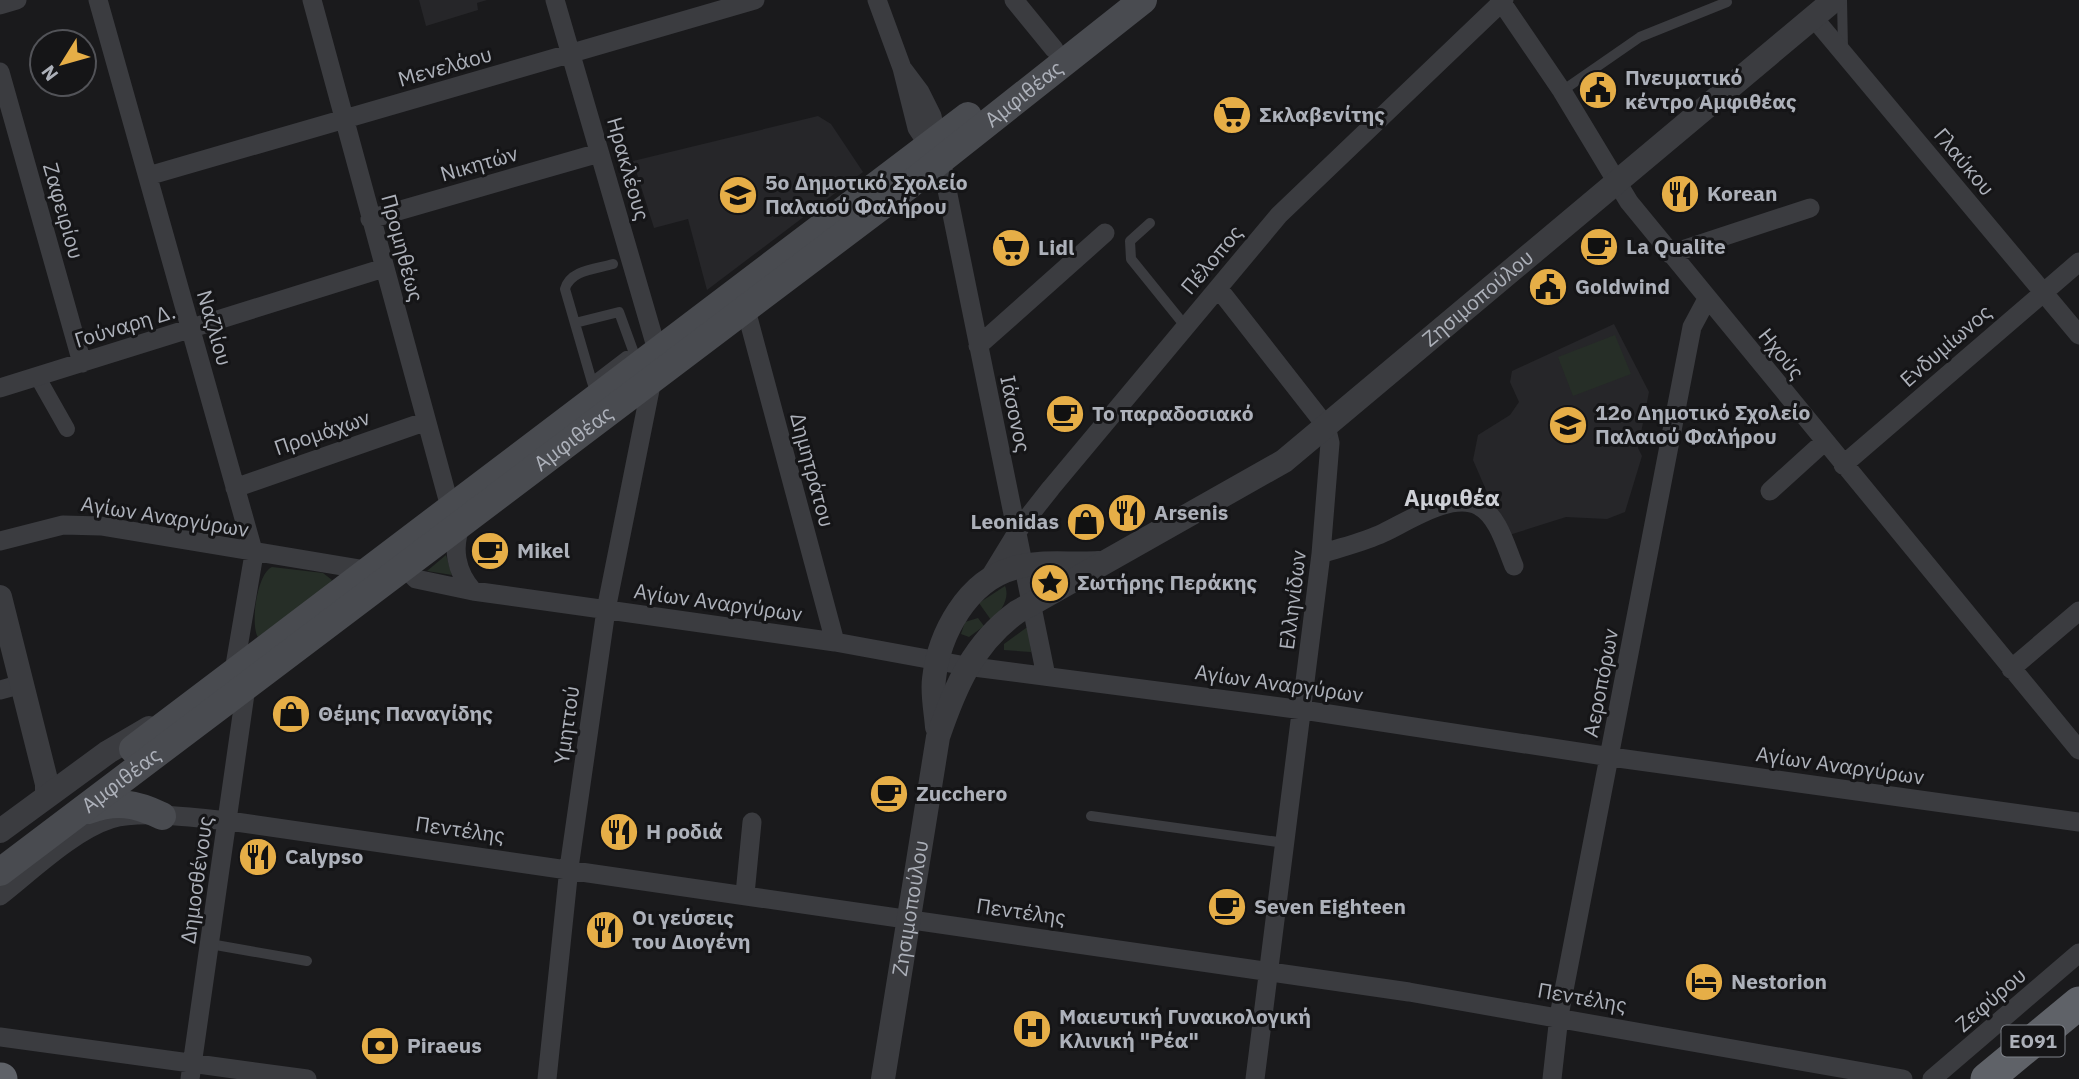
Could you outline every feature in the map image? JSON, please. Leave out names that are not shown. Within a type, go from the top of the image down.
[{"type":"highway","name":"ΕΟ91","points":[[2003,1069],[2079,1003]]},
{"type":"main road","name":"Αμφιθέας","points":[[0,850],[170,719],[240,679],[404,567],[456,515],[594,389],[746,310],[1112,0]]},
{"type":"main road","name":"Αμφιθέας","points":[[0,872],[78,813],[366,570],[456,515],[647,361],[1143,0]]},
{"type":"main road","points":[[78,813],[123,803],[140,805],[162,816]]},
{"type":"street","points":[[0,5],[17,0]]},
{"type":"street","name":"Ναζλίου","points":[[98,0],[254,554],[240,679]]},
{"type":"street","name":"Προμηθέως","points":[[312,0],[424,422],[456,515]]},
{"type":"street","name":"Ηρακλέους","points":[[555,0],[599,153],[647,361]]},
{"type":"street","name":"Μενελάου","points":[[148,176],[755,0]]},
{"type":"street","name":"Ιάσονος","points":[[877,0],[902,68],[925,101],[1046,676]]},
{"type":"street","points":[[1014,0],[1054,49]]},
{"type":"street","name":"Ζησιμοπούλου","points":[[883,1079],[938,737],[966,666],[1000,624],[1100,563],[1266,472],[1326,426],[1834,0]]},
{"type":"street","name":"Ηχούς","points":[[1502,1],[1562,92],[1616,183],[1670,254],[2079,750]]},
{"type":"street","name":"Πέλοπος","points":[[988,580],[1016,534],[1044,497],[1279,215],[1502,1]]},
{"type":"street","name":"Γλαύκου","points":[[1813,17],[2079,335]]},
{"type":"street","name":"Ζαφειρίου","points":[[0,72],[82,363]]},
{"type":"street","name":"Νικητών","points":[[370,219],[599,153]]},
{"type":"street","points":[[1670,254],[1810,208]]},
{"type":"street","points":[[978,345],[1105,233]]},
{"type":"street","name":"Ενδυμίωνος","points":[[1843,465],[2079,262]]},
{"type":"street","name":"Γούναρη Δ.","points":[[0,388],[384,268]]},
{"type":"street","points":[[1218,288],[1326,426]]},
{"type":"street","name":"Αεροπόρων","points":[[1552,1079],[1559,1016],[1692,327],[1707,299]]},
{"type":"street","name":"Δημητράτου","points":[[746,310],[835,642]]},
{"type":"street","name":"Υμηττού","points":[[547,1079],[569,868],[606,610],[647,361]]},
{"type":"street","points":[[37,376],[67,429]]},
{"type":"street","name":"Προμάχων","points":[[235,488],[424,422]]},
{"type":"street","name":"Ελληνίδων","points":[[1255,1079],[1321,554],[1330,443],[1326,426]]},
{"type":"street","points":[[1770,491],[1824,442]]},
{"type":"street","points":[[1005,478],[1019,491],[1034,498],[1044,497]]},
{"type":"street","points":[[1321,554],[1382,534],[1438,507],[1464,502],[1480,506],[1496,525],[1514,566]]},
{"type":"street","points":[[456,515],[456,556],[463,577],[473,591]]},
{"type":"street","name":"Αγίων Αναργύρων","points":[[0,541],[63,524],[101,526],[254,554],[366,570]]},
{"type":"street","name":"Ζησιμοπούλου","points":[[938,737],[934,681],[939,648],[951,622],[971,596],[988,580],[1023,566],[1100,563]]},
{"type":"street","name":"Αγίων Αναργύρων","points":[[404,567],[416,579],[473,591],[835,642],[966,666],[1303,710],[1611,757],[2079,822]]},
{"type":"street","points":[[0,597],[11,687],[47,784],[47,795]]},
{"type":"street","points":[[2011,669],[2079,611]]},
{"type":"street","name":"Δημοσθένους","points":[[191,1070],[229,821],[240,679]]},
{"type":"street","name":"Αμφιθέας","points":[[0,831],[129,738],[170,719]]},
{"type":"street","name":"Πεντέλης","points":[[162,816],[229,821],[569,868],[1270,971],[1559,1016],[1873,1076],[1903,1079]]},
{"type":"street","name":"Αμφιθέας","points":[[0,895],[87,830],[112,818],[162,816]]},
{"type":"street","points":[[745,894],[752,822]]},
{"type":"street","name":"Ζεφύρου","points":[[1932,1079],[2079,953]]},
{"type":"street","points":[[0,1037],[191,1070],[307,1079]]},
{"type":"lane","points":[[1842,0],[1843,53]]},
{"type":"lane","points":[[1562,92],[1591,68],[1640,37],[1727,2]]},
{"type":"lane","points":[[1150,223],[1130,242],[1131,259],[1186,327]]},
{"type":"lane","points":[[594,389],[565,289],[567,282],[576,274],[613,264]]},
{"type":"lane","points":[[575,323],[619,312],[647,361]]},
{"type":"lane","points":[[1091,816],[1285,843]]},
{"type":"lane","points":[[210,944],[307,961]]},
{"type":"shaded area","points":[[419,0],[487,0],[477,3],[478,10],[426,26]]},
{"type":"shaded area","name":"5ο Δημοτικό Σχολείο Παλαιού Φαλήρου","points":[[818,116],[831,124],[863,172],[707,290],[688,219],[654,228],[633,161]]},
{"type":"shaded area","name":"12ο Δημοτικό Σχολείο Παλαιού Φαλήρου","points":[[1614,324],[1649,392],[1638,448],[1642,456],[1625,512],[1607,519],[1566,517],[1506,536],[1473,460],[1478,435],[1510,415],[1519,402],[1510,382],[1512,371]]},
{"type":"shaded area","points":[[1615,335],[1631,374],[1573,396],[1558,357]]},
{"type":"shaded area","points":[[446,555],[452,575],[427,571]]},
{"type":"shaded area","points":[[272,567],[323,573],[332,580],[328,586],[258,637],[255,622],[256,600],[262,579]]},
{"type":"shaded area","points":[[1005,586],[1004,604],[991,620],[979,603]]},
{"type":"shaded area","points":[[978,618],[984,626],[969,637],[961,634],[965,622]]},
{"type":"shaded area","points":[[1029,628],[1031,652],[1004,650],[1004,644]]},
{"type":"place","name":"Πνευματικό κέντρο Αμφιθέας","points":[[1598,90]]},
{"type":"place","name":"Σκλαβενίτης","points":[[1232,115]]},
{"type":"place","name":"Korean","points":[[1680,194]]},
{"type":"place","name":"5ο Δημοτικό Σχολείο Παλαιού Φαλήρου","points":[[738,195]]},
{"type":"place","name":"La Qualite","points":[[1599,247]]},
{"type":"place","name":"Lidl","points":[[1011,248]]},
{"type":"place","name":"Goldwind","points":[[1548,287]]},
{"type":"place","name":"Το παραδοσιακό","points":[[1065,414]]},
{"type":"place","name":"12ο Δημοτικό Σχολείο Παλαιού Φαλήρου","points":[[1568,425]]},
{"type":"place","name":"Arsenis","points":[[1127,513]]},
{"type":"place","name":"Leonidas","points":[[1086,522]]},
{"type":"place","name":"Mikel","points":[[490,551]]},
{"type":"place","name":"Σωτήρης Περάκης","points":[[1050,583]]},
{"type":"place","name":"Θέμης Παναγίδης","points":[[291,714]]},
{"type":"place","name":"Zucchero","points":[[889,794]]},
{"type":"place","name":"Η ροδιά","points":[[619,832]]},
{"type":"place","name":"Calypso","points":[[258,857]]},
{"type":"place","name":"Seven Eighteen","points":[[1227,907]]},
{"type":"place","name":"Οι γεύσεις του Διογένη","points":[[605,930]]},
{"type":"place","name":"Nestorion","points":[[1704,982]]},
{"type":"place","name":"Μαιευτική Γυναικολογική Κλινική \"Ρέα\"","points":[[1032,1029]]},
{"type":"place","name":"Piraeus","points":[[380,1046]]},
{"type":"district","name":"Αμφιθέα","points":[[1452,498]]}]
